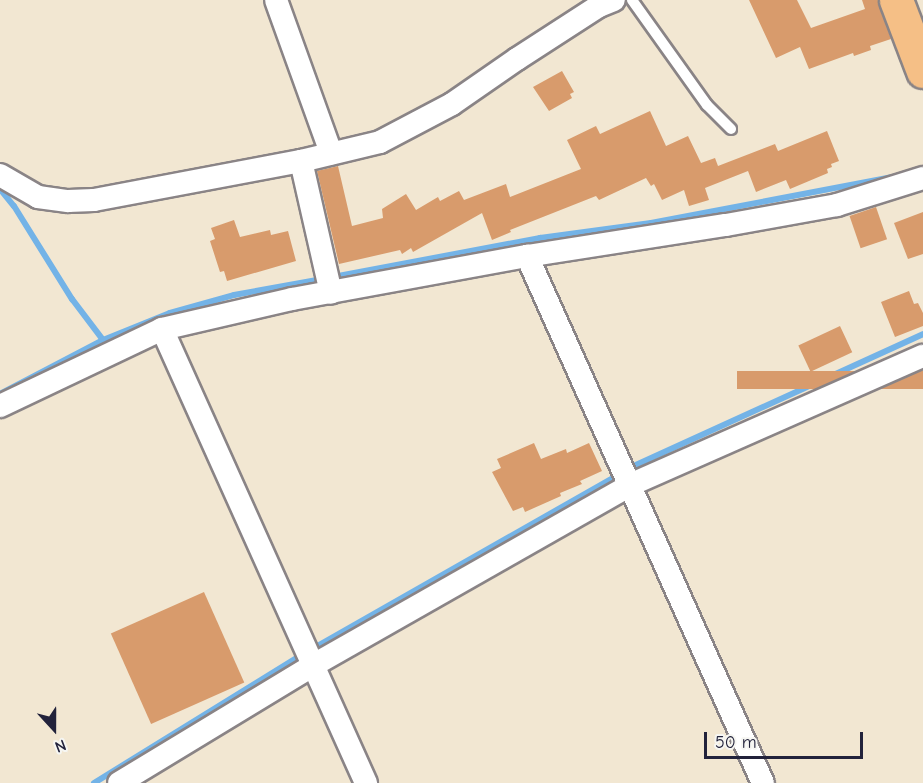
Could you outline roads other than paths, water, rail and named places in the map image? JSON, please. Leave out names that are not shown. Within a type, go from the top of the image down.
[{"type":"main road","points":[[896,0],[923,71]]},
{"type":"street","points":[[276,0],[331,153]]},
{"type":"street","points":[[0,176],[38,197],[68,201],[94,200],[301,161],[380,142],[452,104],[599,6],[614,0]]},
{"type":"street","points":[[301,161],[331,293]]},
{"type":"street","points":[[0,406],[162,329],[292,299],[527,256],[837,205],[923,178]]},
{"type":"street","points":[[527,256],[763,783]]},
{"type":"street","points":[[162,329],[366,783]]},
{"type":"street","points":[[119,783],[312,666],[630,485],[923,356]]},
{"type":"lane","points":[[632,0],[707,105],[731,129]]},
{"type":"waterway","points":[[333,277],[540,238],[651,223],[893,177]]},
{"type":"waterway","points":[[0,189],[14,206],[72,299],[103,340]]},
{"type":"waterway","points":[[0,394],[103,340],[170,313],[234,295],[323,279]]},
{"type":"waterway","points":[[627,469],[923,334]]},
{"type":"waterway","points":[[312,649],[618,475]]},
{"type":"waterway","points":[[94,783],[303,654]]}]
